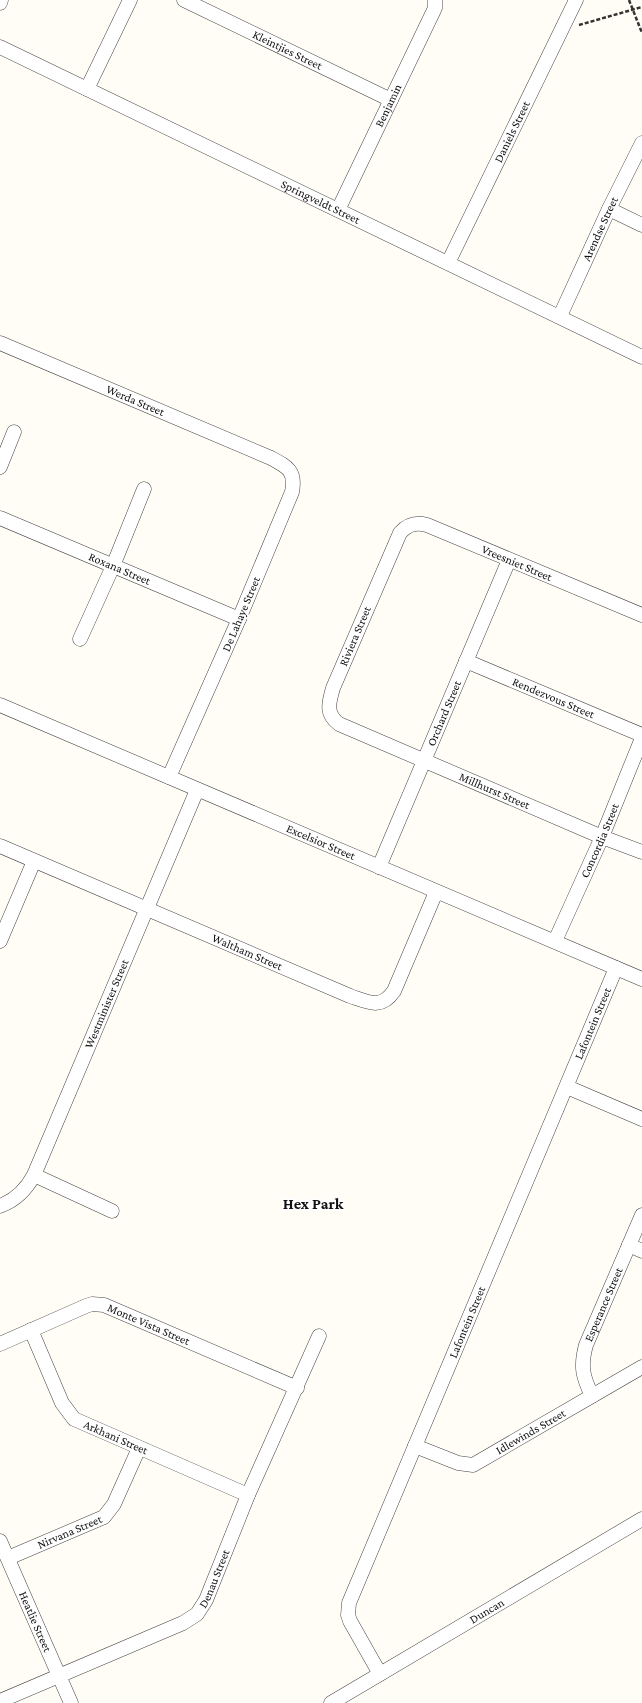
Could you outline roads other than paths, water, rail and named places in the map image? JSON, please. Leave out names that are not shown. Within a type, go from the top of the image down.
[{"type":"street","points":[[88,89],[130,0]]},
{"type":"street","name":"Kleintjies Street","points":[[184,0],[391,100]]},
{"type":"street","name":"Benjamin","points":[[338,210],[435,8],[436,0]]},
{"type":"street","name":"Daniels Street","points":[[448,263],[576,0]]},
{"type":"street","name":"Springveldt Street","points":[[0,47],[560,316],[642,357]]},
{"type":"street","name":"Arendse Street","points":[[560,316],[609,209],[642,143]]},
{"type":"street","points":[[609,209],[642,225]]},
{"type":"street","name":"Werda Street","points":[[0,343],[271,458]]},
{"type":"street","points":[[0,467],[14,432]]},
{"type":"street","name":"De Lahaye Street","points":[[169,777],[239,619],[292,492],[293,478],[291,472],[271,458]]},
{"type":"street","points":[[80,639],[113,566],[144,489]]},
{"type":"street","name":"Roxana Street","points":[[0,518],[239,619]]},
{"type":"street","name":"Vreesniet Street","points":[[397,539],[404,529],[415,523],[421,523],[642,615]]},
{"type":"street","name":"Riviera Street","points":[[348,728],[336,721],[329,712],[330,698],[397,539]]},
{"type":"street","name":"Orchard Street","points":[[379,867],[509,560]]},
{"type":"street","name":"Rendezvous Street","points":[[466,661],[642,735]]},
{"type":"street","name":"Excelsior Street","points":[[0,705],[642,979]]},
{"type":"street","name":"Millhurst Street","points":[[348,728],[424,759],[602,837],[642,852]]},
{"type":"street","name":"Concordia Street","points":[[555,941],[602,837],[642,738]]},
{"type":"street","name":"Westminister Street","points":[[0,1206],[8,1203],[23,1192],[34,1175],[197,790]]},
{"type":"street","name":"Waltham Street","points":[[0,846],[350,996],[374,1004],[385,1001],[394,991],[436,892]]},
{"type":"street","points":[[0,941],[34,861]]},
{"type":"street","name":"Lafontein Street","points":[[380,1674],[350,1621],[348,1615],[349,1603],[616,968]]},
{"type":"street","points":[[567,1087],[642,1119]]},
{"type":"street","points":[[34,1175],[112,1211]]},
{"type":"street","name":"Esperance Street","points":[[592,1396],[583,1374],[583,1357],[586,1346],[636,1248],[642,1216]]},
{"type":"street","name":"Monte Vista Street","points":[[0,1344],[86,1306],[92,1304],[104,1305],[297,1388]]},
{"type":"street","name":"Arkhani Street","points":[[31,1330],[62,1403],[69,1414],[79,1422],[248,1495]]},
{"type":"street","name":"Denau Street","points":[[0,1701],[184,1623],[196,1614],[206,1600],[248,1495],[319,1336]]},
{"type":"street","name":"Idlewinds Street","points":[[415,1446],[458,1463],[473,1465],[642,1367]]},
{"type":"street","name":"Nirvana Street","points":[[8,1558],[104,1517],[114,1504],[139,1448]]},
{"type":"street","name":"Duncan","points":[[331,1703],[642,1519]]},
{"type":"street","name":"Heatlie Street","points":[[0,1541],[71,1703]]},
{"type":"district","name":"Hex Park","points":[[313,1203]]}]
